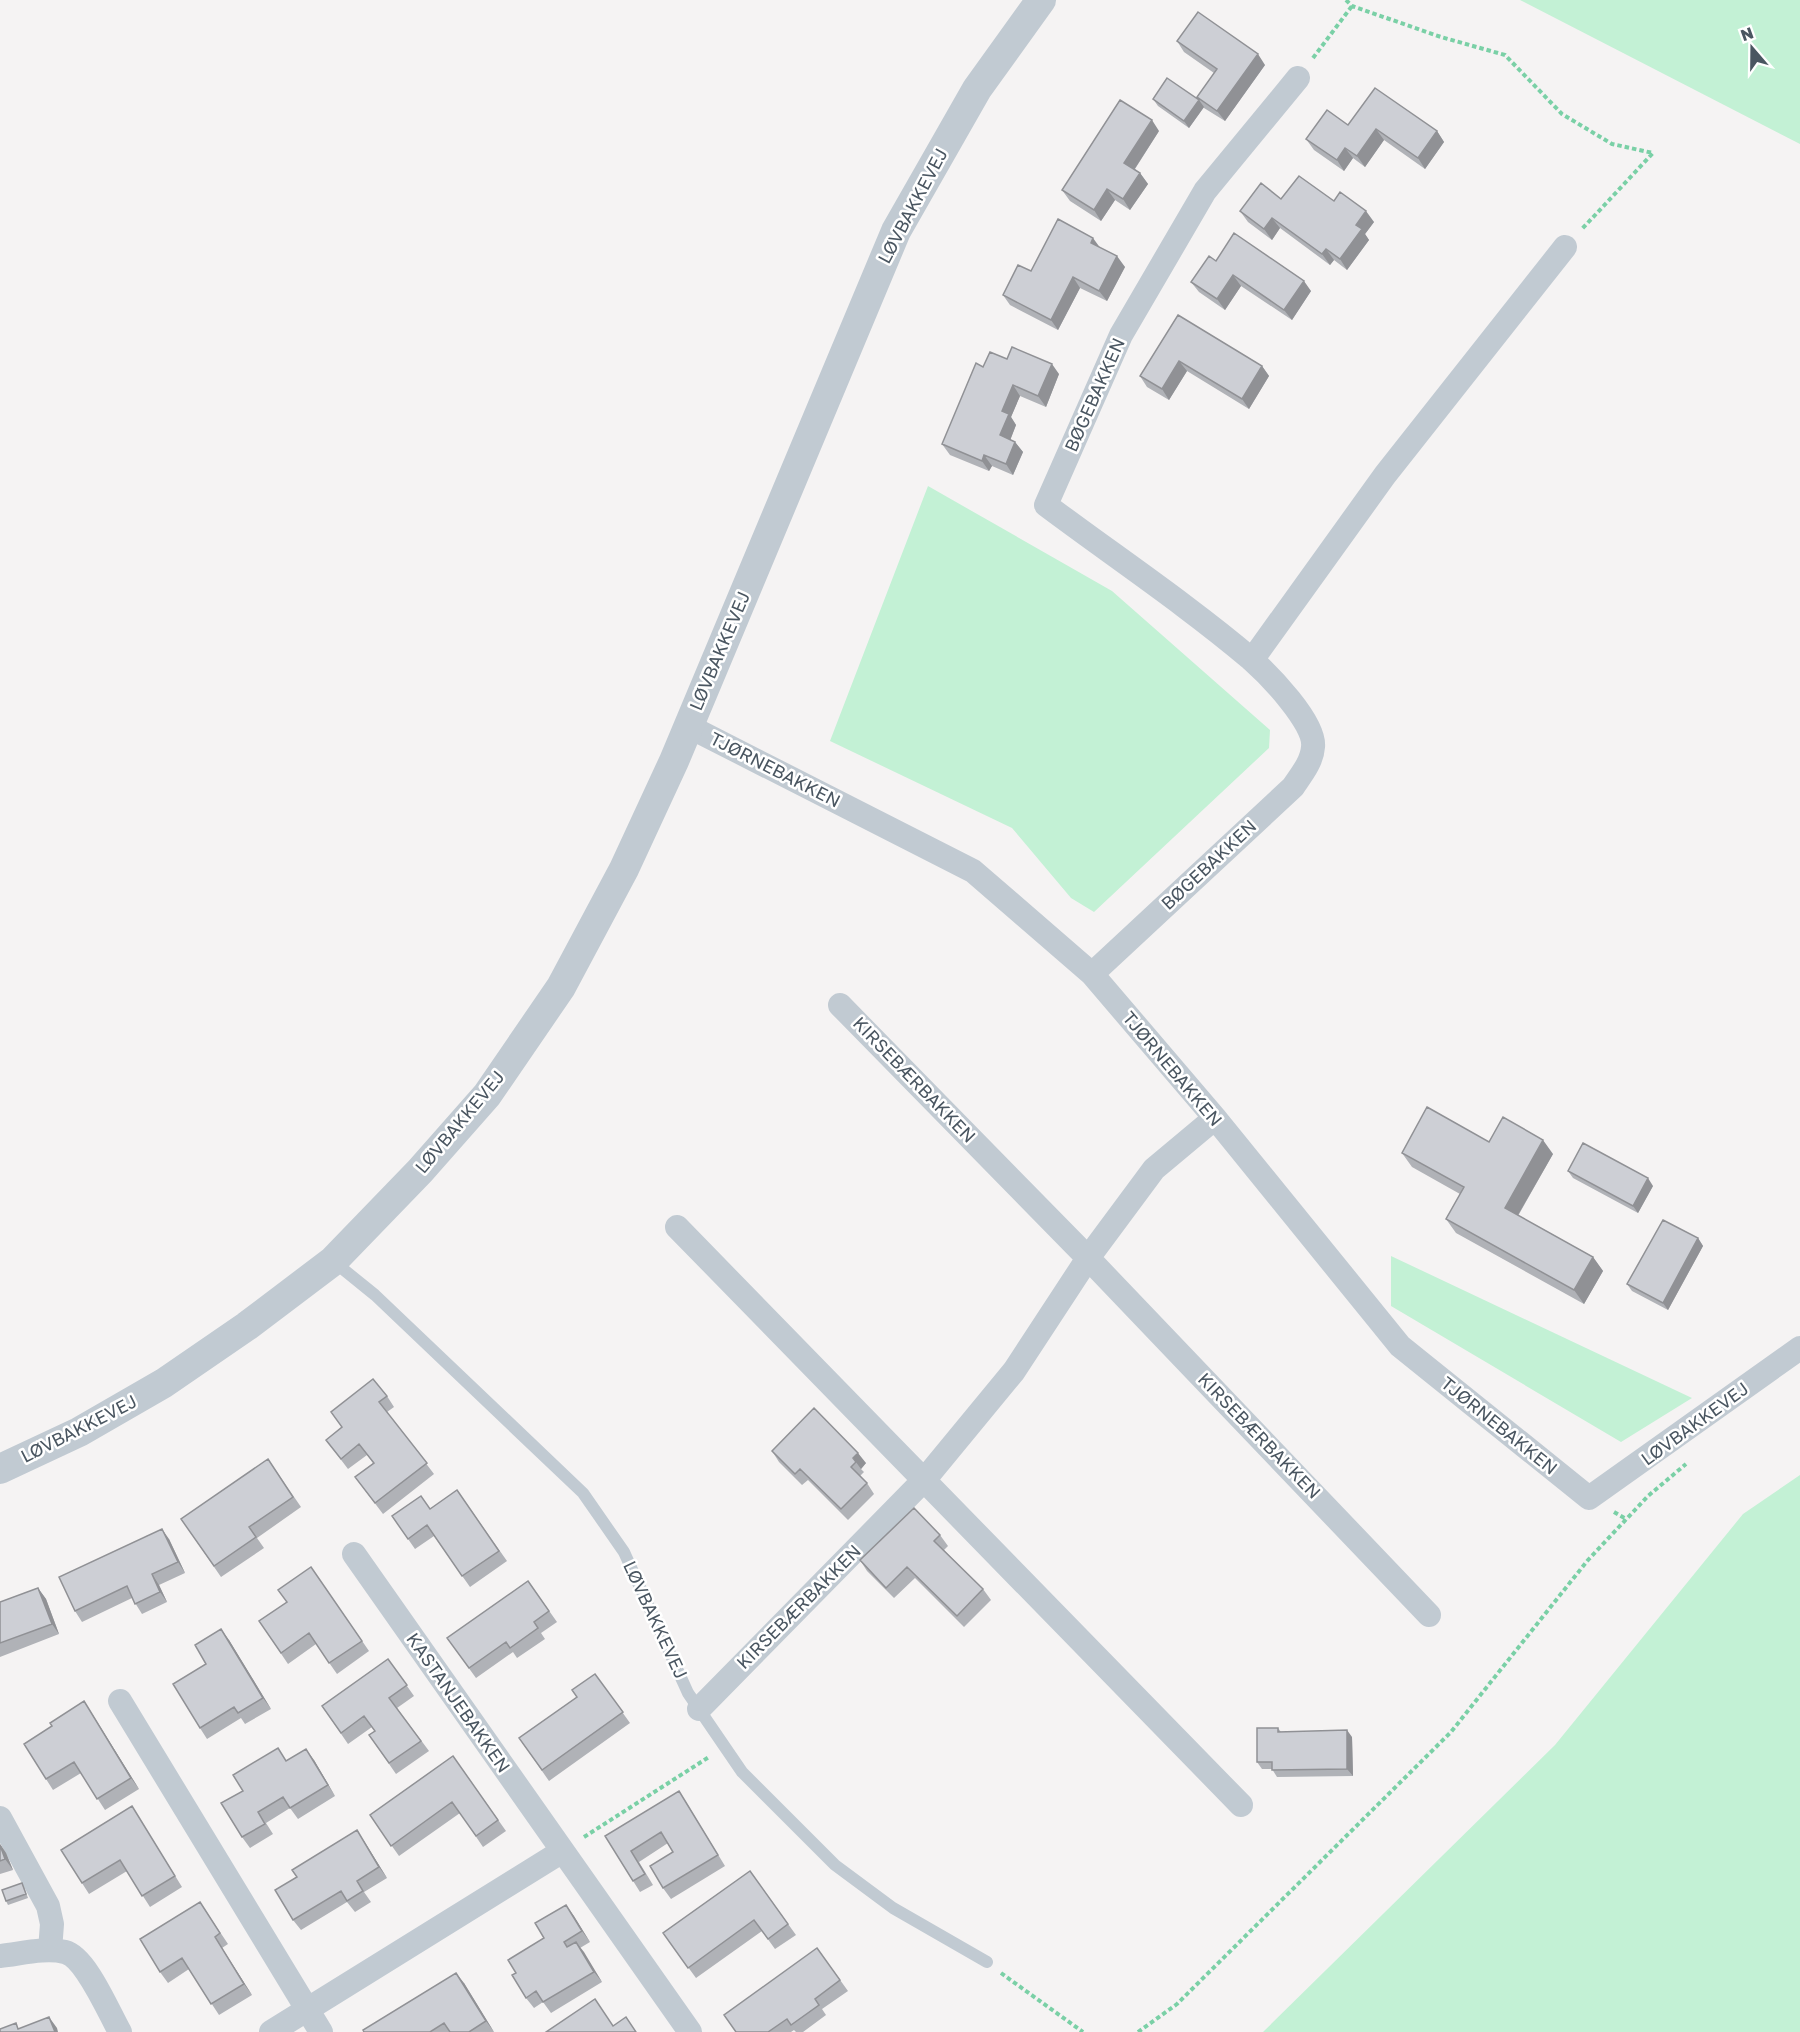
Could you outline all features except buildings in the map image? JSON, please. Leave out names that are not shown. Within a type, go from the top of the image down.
[{"type":"street","name":"LØVBAKKEVEJ","points":[[0,1469],[79,1432],[164,1383],[247,1326],[333,1261],[420,1171],[487,1095],[561,987],[624,869],[688,726],[896,231],[977,89],[1041,0]]},
{"type":"street","name":"BØGEBAKKEN","points":[[1092,974],[1293,787],[1307,766],[1314,746],[1310,729],[1302,715],[1252,660],[1046,505],[1121,335],[1205,191],[1298,78]]},
{"type":"street","points":[[1252,660],[1385,475],[1565,247]]},
{"type":"street","name":"TJØRNEBAKKEN","points":[[688,726],[974,871],[1092,974],[1215,1118],[1400,1346],[1589,1498]]},
{"type":"street","name":"KIRSEBÆRBAKKEN","points":[[840,1005],[1088,1258],[1429,1615]]},
{"type":"street","name":"KIRSEBÆRBAKKEN","points":[[699,1708],[925,1479],[1014,1371],[1088,1258],[1154,1169],[1215,1118]]},
{"type":"street","points":[[676,1227],[925,1479],[1241,1805]]},
{"type":"street","name":"LØVBAKKEVEJ","points":[[1589,1498],[1800,1348]]},
{"type":"street","name":"KASTANJEBAKKEN","points":[[354,1554],[561,1852],[690,2032]]},
{"type":"street","points":[[120,1701],[321,2032]]},
{"type":"street","points":[[0,1818],[48,1906],[52,1924],[50,1950]]},
{"type":"street","points":[[271,2032],[561,1852]]},
{"type":"street","points":[[0,1956],[50,1950],[68,1952],[84,1966],[120,2032]]},
{"type":"lane","name":"LØVBAKKEVEJ","points":[[333,1261],[375,1295],[583,1493],[624,1552],[688,1694],[742,1772],[835,1865],[892,1908],[987,1962]]},
{"type":"path","points":[[1346,0],[1352,6],[1441,37],[1505,55],[1562,114],[1612,144],[1653,153],[1565,247]]},
{"type":"path","points":[[1298,78],[1352,6]]},
{"type":"path","points":[[1138,2032],[1177,2004],[1451,1732],[1588,1560],[1648,1496],[1693,1458]]},
{"type":"path","points":[[561,1852],[725,1746]]},
{"type":"path","points":[[987,1962],[1083,2032]]},
{"type":"green space","points":[[1520,0],[1800,0],[1800,144]]},
{"type":"green space","points":[[928,486],[1112,591],[1270,730],[1269,748],[1094,912],[1071,898],[1012,828],[830,741]]},
{"type":"green space","points":[[1391,1256],[1692,1398],[1621,1442],[1391,1306]]},
{"type":"green space","points":[[1800,1475],[1800,2032],[1263,2032],[1555,1745],[1743,1514]]}]
